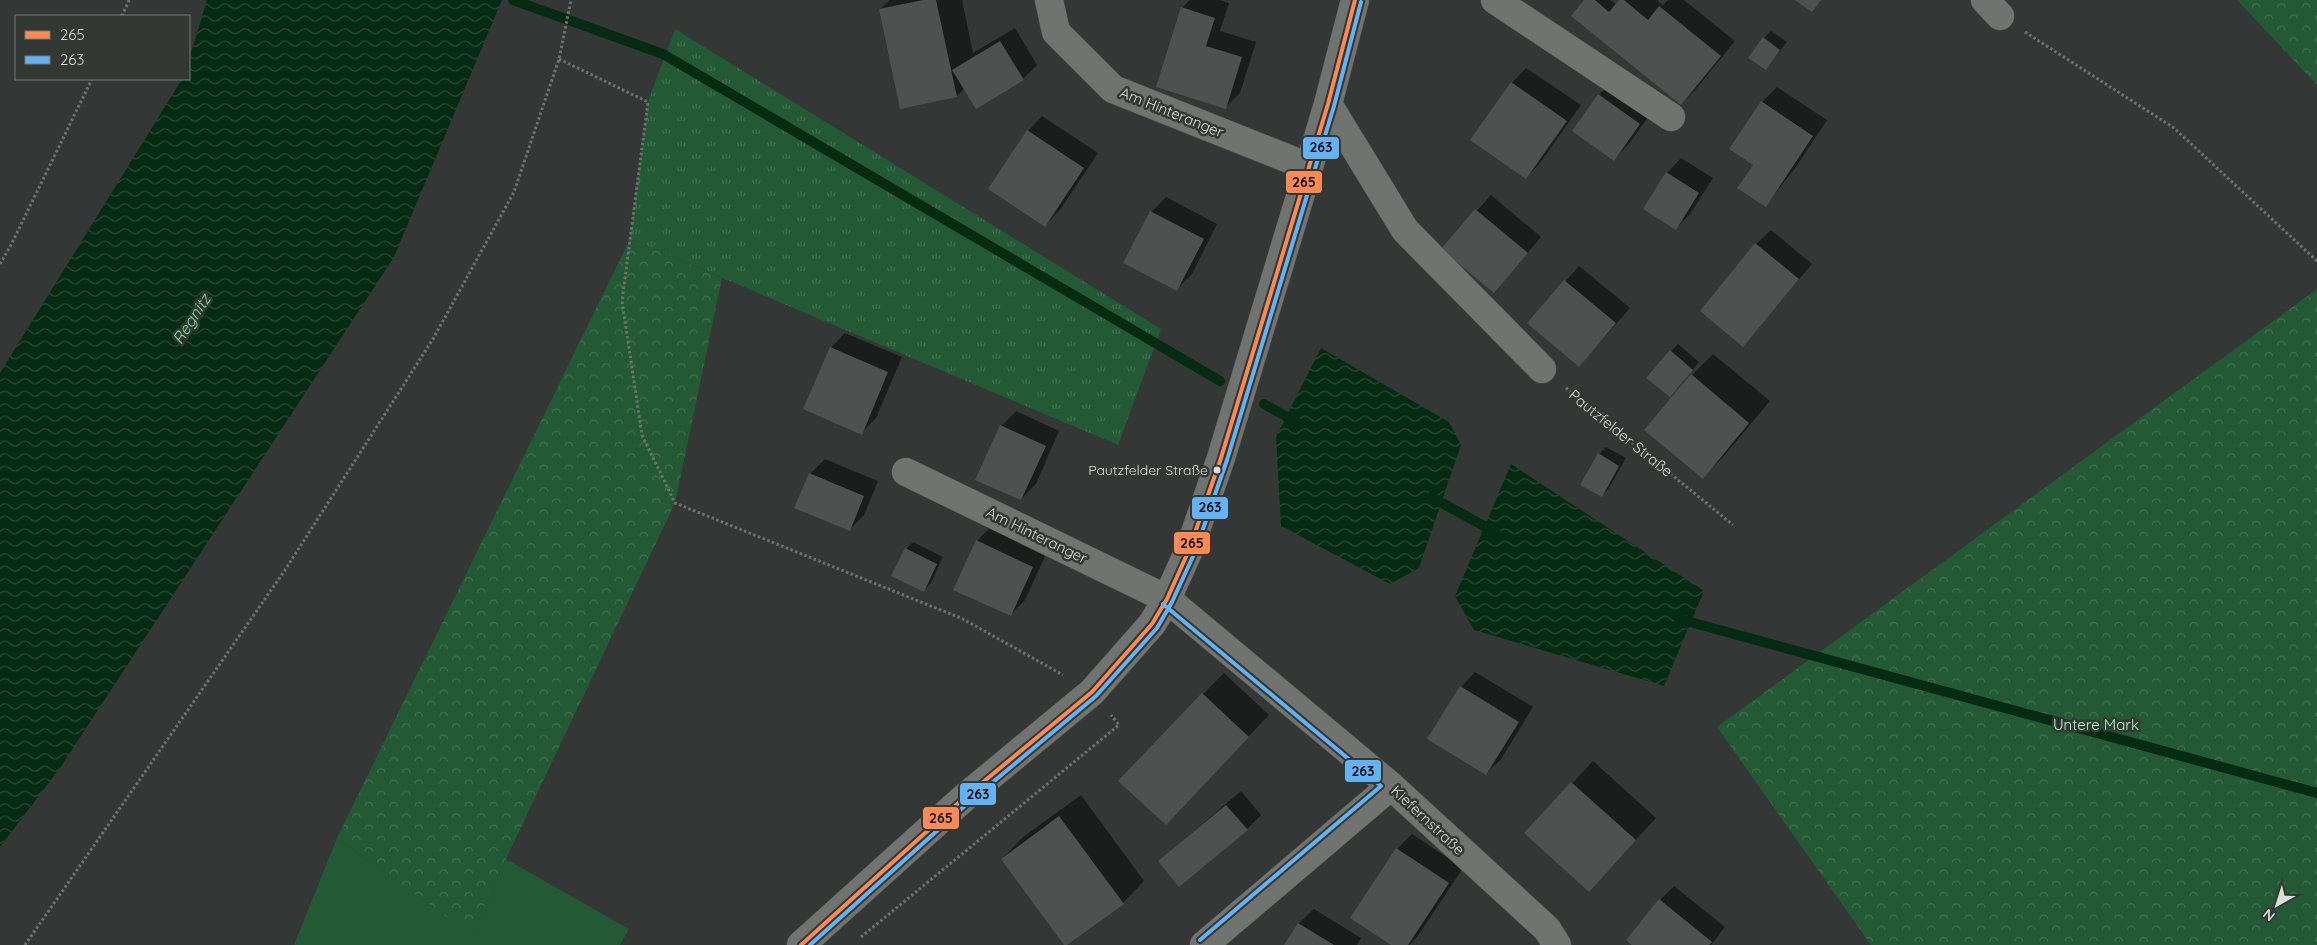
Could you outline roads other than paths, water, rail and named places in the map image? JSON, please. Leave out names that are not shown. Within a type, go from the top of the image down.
[{"type":"street","name":"Am Hinteranger","points":[[1049,0],[1056,32],[1113,89],[1309,167]]},
{"type":"street","points":[[800,945],[965,797],[1092,692],[1152,624],[1167,599],[1192,542],[1221,458],[1328,104],[1355,0]]},
{"type":"street","points":[[1495,0],[1671,117]]},
{"type":"street","points":[[1328,104],[1405,230],[1542,369]]},
{"type":"street","name":"Am Hinteranger","points":[[906,472],[1167,599]]},
{"type":"street","name":"Kiefernstraße","points":[[1167,599],[1391,786],[1547,940]]},
{"type":"street","points":[[1204,945],[1391,786]]},
{"type":"water","name":"Regnitz","points":[[207,0],[502,0],[394,257],[60,768],[0,847],[0,373],[181,80],[190,80],[190,56]]},
{"type":"water","points":[[1321,348],[1449,422],[1461,445],[1419,568],[1390,584],[1281,526],[1276,437]]},
{"type":"water","points":[[1511,464],[1704,591],[1664,686],[1474,630],[1455,596]]},
{"type":"waterway","points":[[513,0],[663,54],[1220,381]]},
{"type":"waterway","points":[[1264,404],[1298,423]]},
{"type":"waterway","points":[[1431,497],[1495,532]]},
{"type":"waterway","points":[[1679,619],[2317,793]]},
{"type":"place","name":"Pautzfelder Straße","points":[[1217,470]]},
{"type":"park label","name":"Untere Mark","points":[[2096,724]]}]
